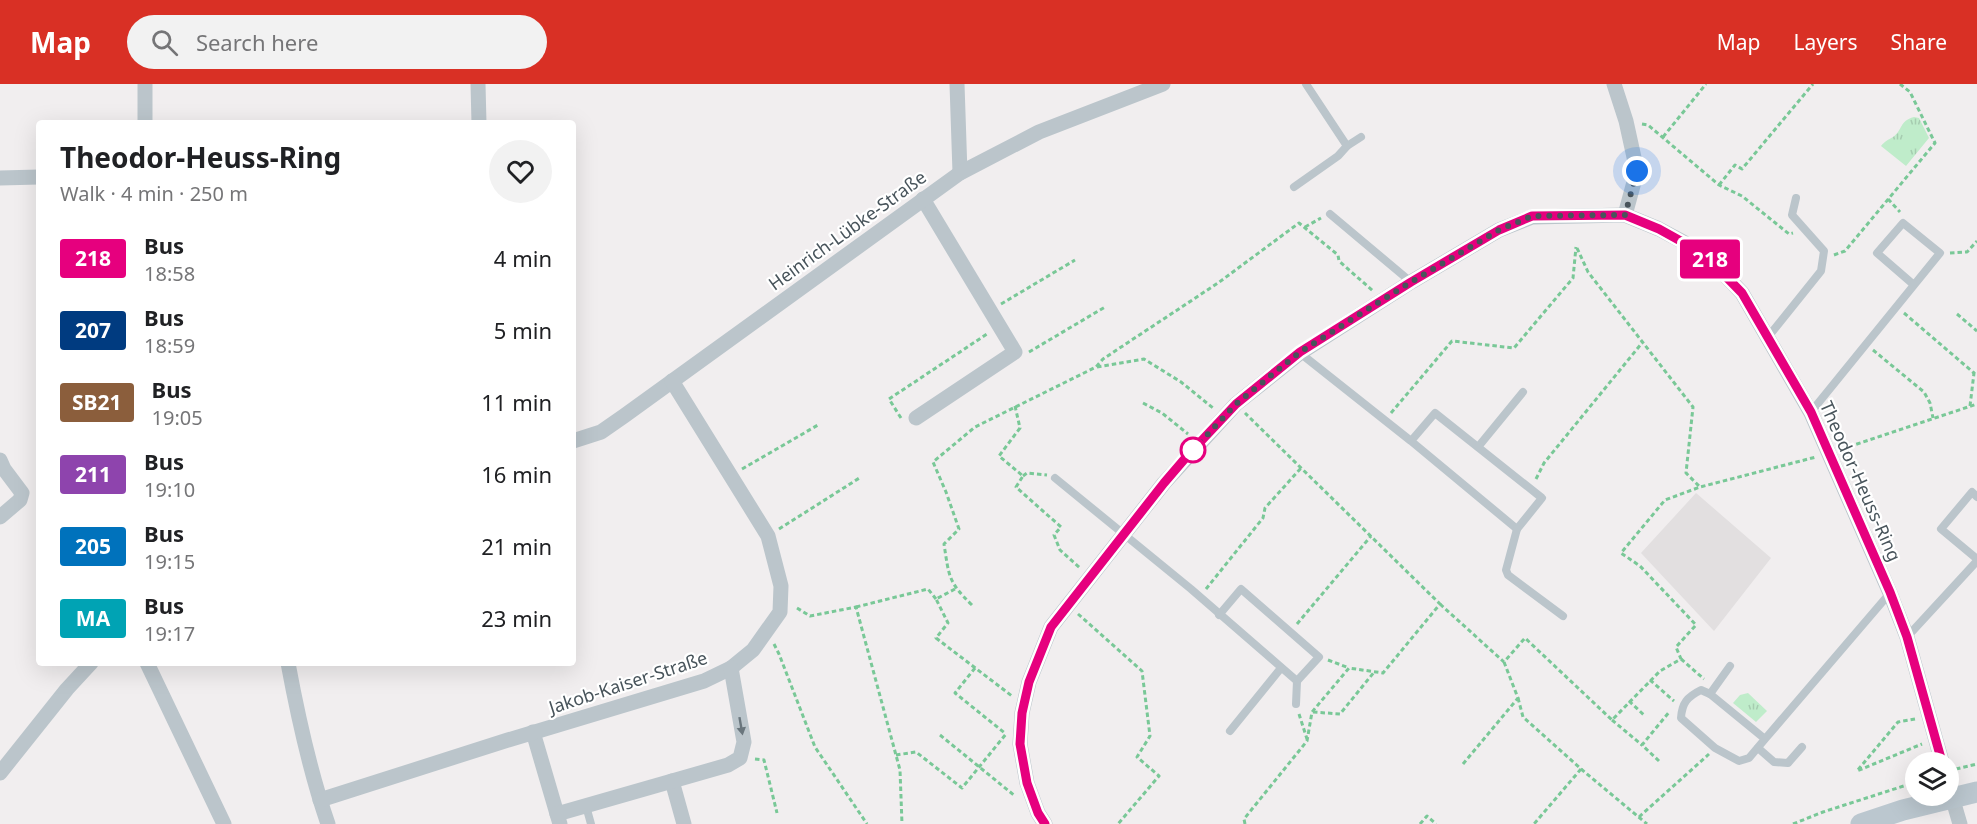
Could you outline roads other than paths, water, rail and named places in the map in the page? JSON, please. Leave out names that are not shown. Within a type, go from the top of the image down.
[{"type":"main road","points":[[1959,791],[1977,792]]},
{"type":"main road","points":[[1861,824],[1909,806]]},
{"type":"street","points":[[145,84],[146,120]]},
{"type":"street","points":[[478,84],[479,120]]},
{"type":"street","points":[[957,84],[960,173]]},
{"type":"street","name":"Heinrich-Lübke-Straße","points":[[576,440],[601,432],[960,173],[1039,132],[1163,84]]},
{"type":"street","points":[[1614,84],[1626,121],[1637,171],[1625,215]]},
{"type":"street","points":[[0,177],[36,177]]},
{"type":"street","points":[[916,418],[1015,352],[923,199]]},
{"type":"street","name":"Theodor-Heuss-Ring","points":[[1045,824],[1038,813],[1027,783],[1020,744],[1013,734],[1029,682],[1051,627],[1124,534],[1197,445],[1236,404],[1300,352],[1499,230],[1532,216],[1625,215],[1659,229],[1704,254],[1742,293],[1811,412],[1890,592],[1907,637],[1939,752]]},
{"type":"street","name":"Jakob-Kaiser-Straße","points":[[320,800],[533,732],[704,681],[731,668],[753,650],[780,612],[781,586],[768,536],[672,381]]},
{"type":"street","points":[[0,460],[22,493],[20,500],[0,517]]},
{"type":"street","points":[[0,773],[88,666]]},
{"type":"street","points":[[148,666],[224,824]]},
{"type":"street","points":[[289,666],[298,718],[328,824]]},
{"type":"street","points":[[533,732],[558,819],[586,806],[728,765],[740,758],[744,742],[731,668]]},
{"type":"street","points":[[672,781],[684,824]]},
{"type":"street","points":[[1955,806],[1960,824]]},
{"type":"lane","points":[[1306,84],[1347,146]]},
{"type":"lane","points":[[1294,187],[1361,137]]},
{"type":"lane","points":[[1768,337],[1821,271],[1824,251],[1792,215],[1796,198]]},
{"type":"lane","points":[[1330,214],[1411,282]]},
{"type":"lane","points":[[1811,412],[1940,253],[1903,223],[1877,253],[1914,285]]},
{"type":"lane","points":[[1300,352],[1517,530]]},
{"type":"lane","points":[[1478,447],[1523,392]]},
{"type":"lane","points":[[1411,441],[1435,413],[1542,498],[1517,530],[1506,570],[1508,575],[1563,616]]},
{"type":"lane","points":[[1055,478],[1114,524],[1297,681]]},
{"type":"lane","points":[[1907,637],[1977,560],[1941,529],[1972,492],[1977,497]]},
{"type":"lane","points":[[1219,615],[1241,589],[1319,657],[1297,681],[1296,704]]},
{"type":"lane","points":[[1765,740],[1710,694],[1701,690],[1691,695],[1682,705],[1682,718],[1715,748],[1738,761],[1749,758],[1765,740],[1890,592]]},
{"type":"lane","points":[[1710,694],[1730,666]]},
{"type":"lane","points":[[1230,731],[1281,668]]},
{"type":"lane","points":[[1758,748],[1774,762],[1788,763],[1802,747]]},
{"type":"lane","points":[[586,806],[591,824]]}]
